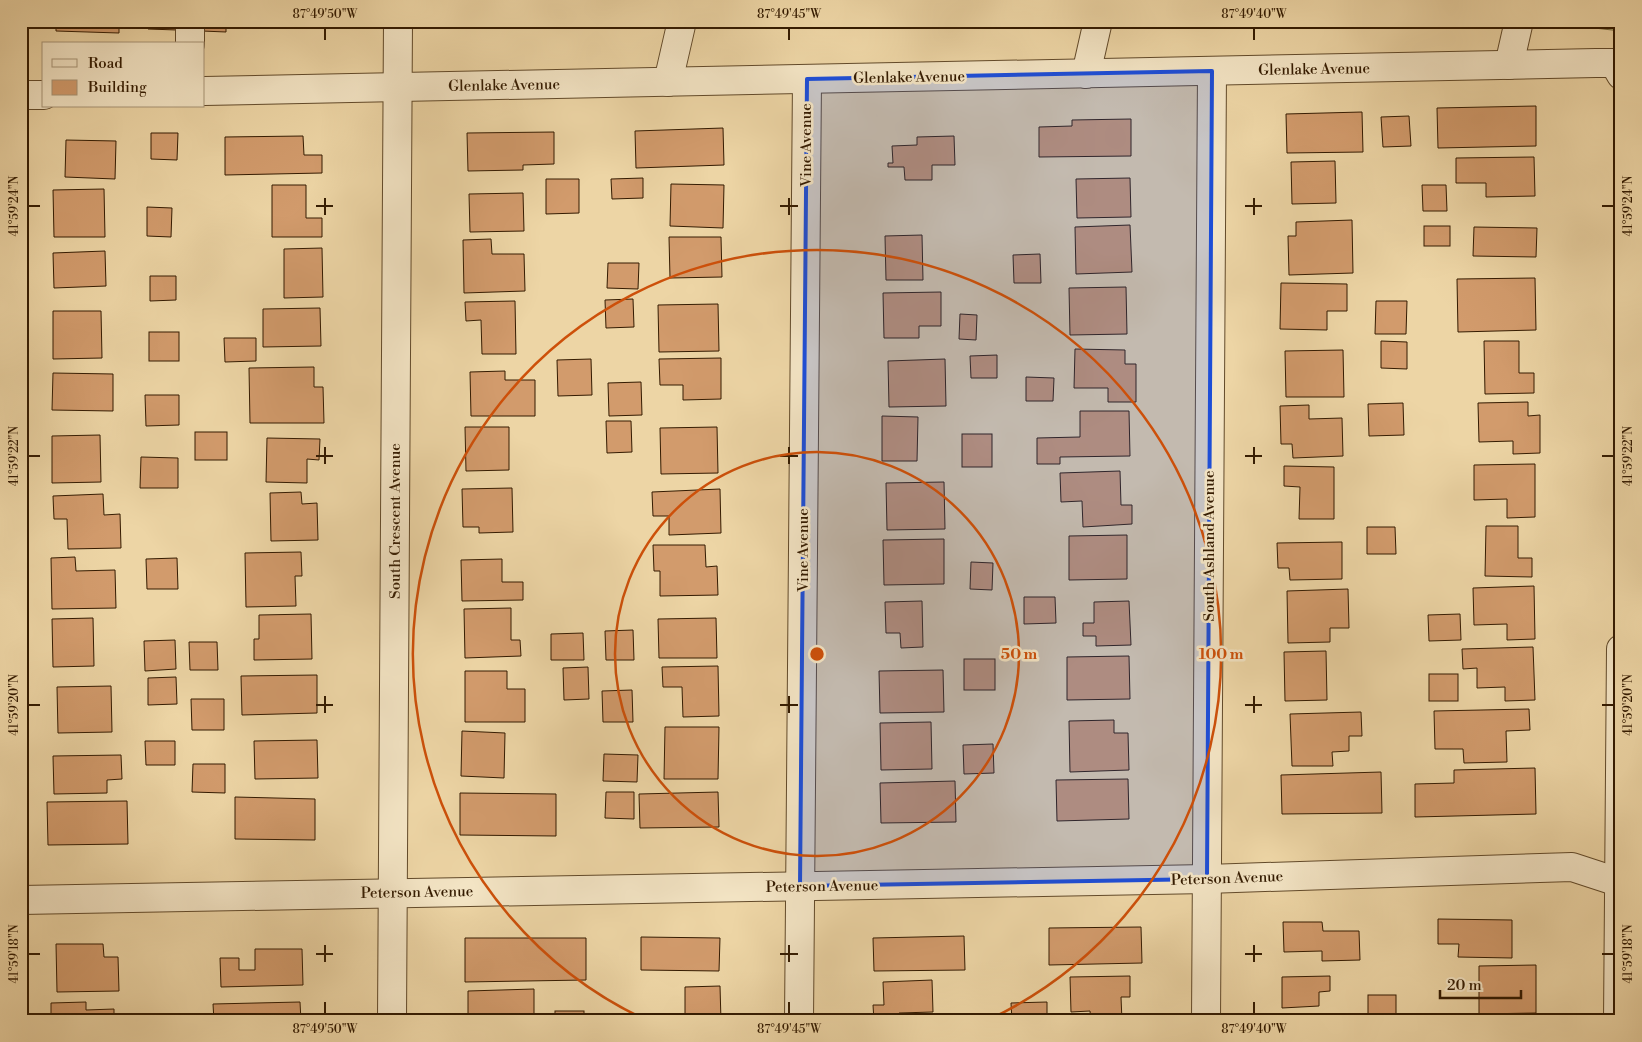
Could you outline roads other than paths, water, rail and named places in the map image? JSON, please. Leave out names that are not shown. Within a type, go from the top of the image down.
[{"type":"street","points":[[190,21],[190,42]]},
{"type":"street","name":"South Crescent Avenue","points":[[392,1021],[398,21]]},
{"type":"street","points":[[668,82],[682,21]]},
{"type":"street","points":[[1086,74],[1098,21]]},
{"type":"street","points":[[1509,65],[1519,21]]},
{"type":"street","name":"Glenlake Avenue","points":[[205,91],[1509,65],[1617,69]]},
{"type":"street","name":"South Ashland Avenue","points":[[1206,1021],[1212,71]]},
{"type":"street","name":"Vine Avenue","points":[[799,1021],[807,79]]},
{"type":"street","points":[[21,95],[42,94]]},
{"type":"street","points":[[1618,1021],[1621,649]]},
{"type":"street","name":"Peterson Avenue","points":[[21,900],[1207,878],[1572,867],[1620,883]]}]
